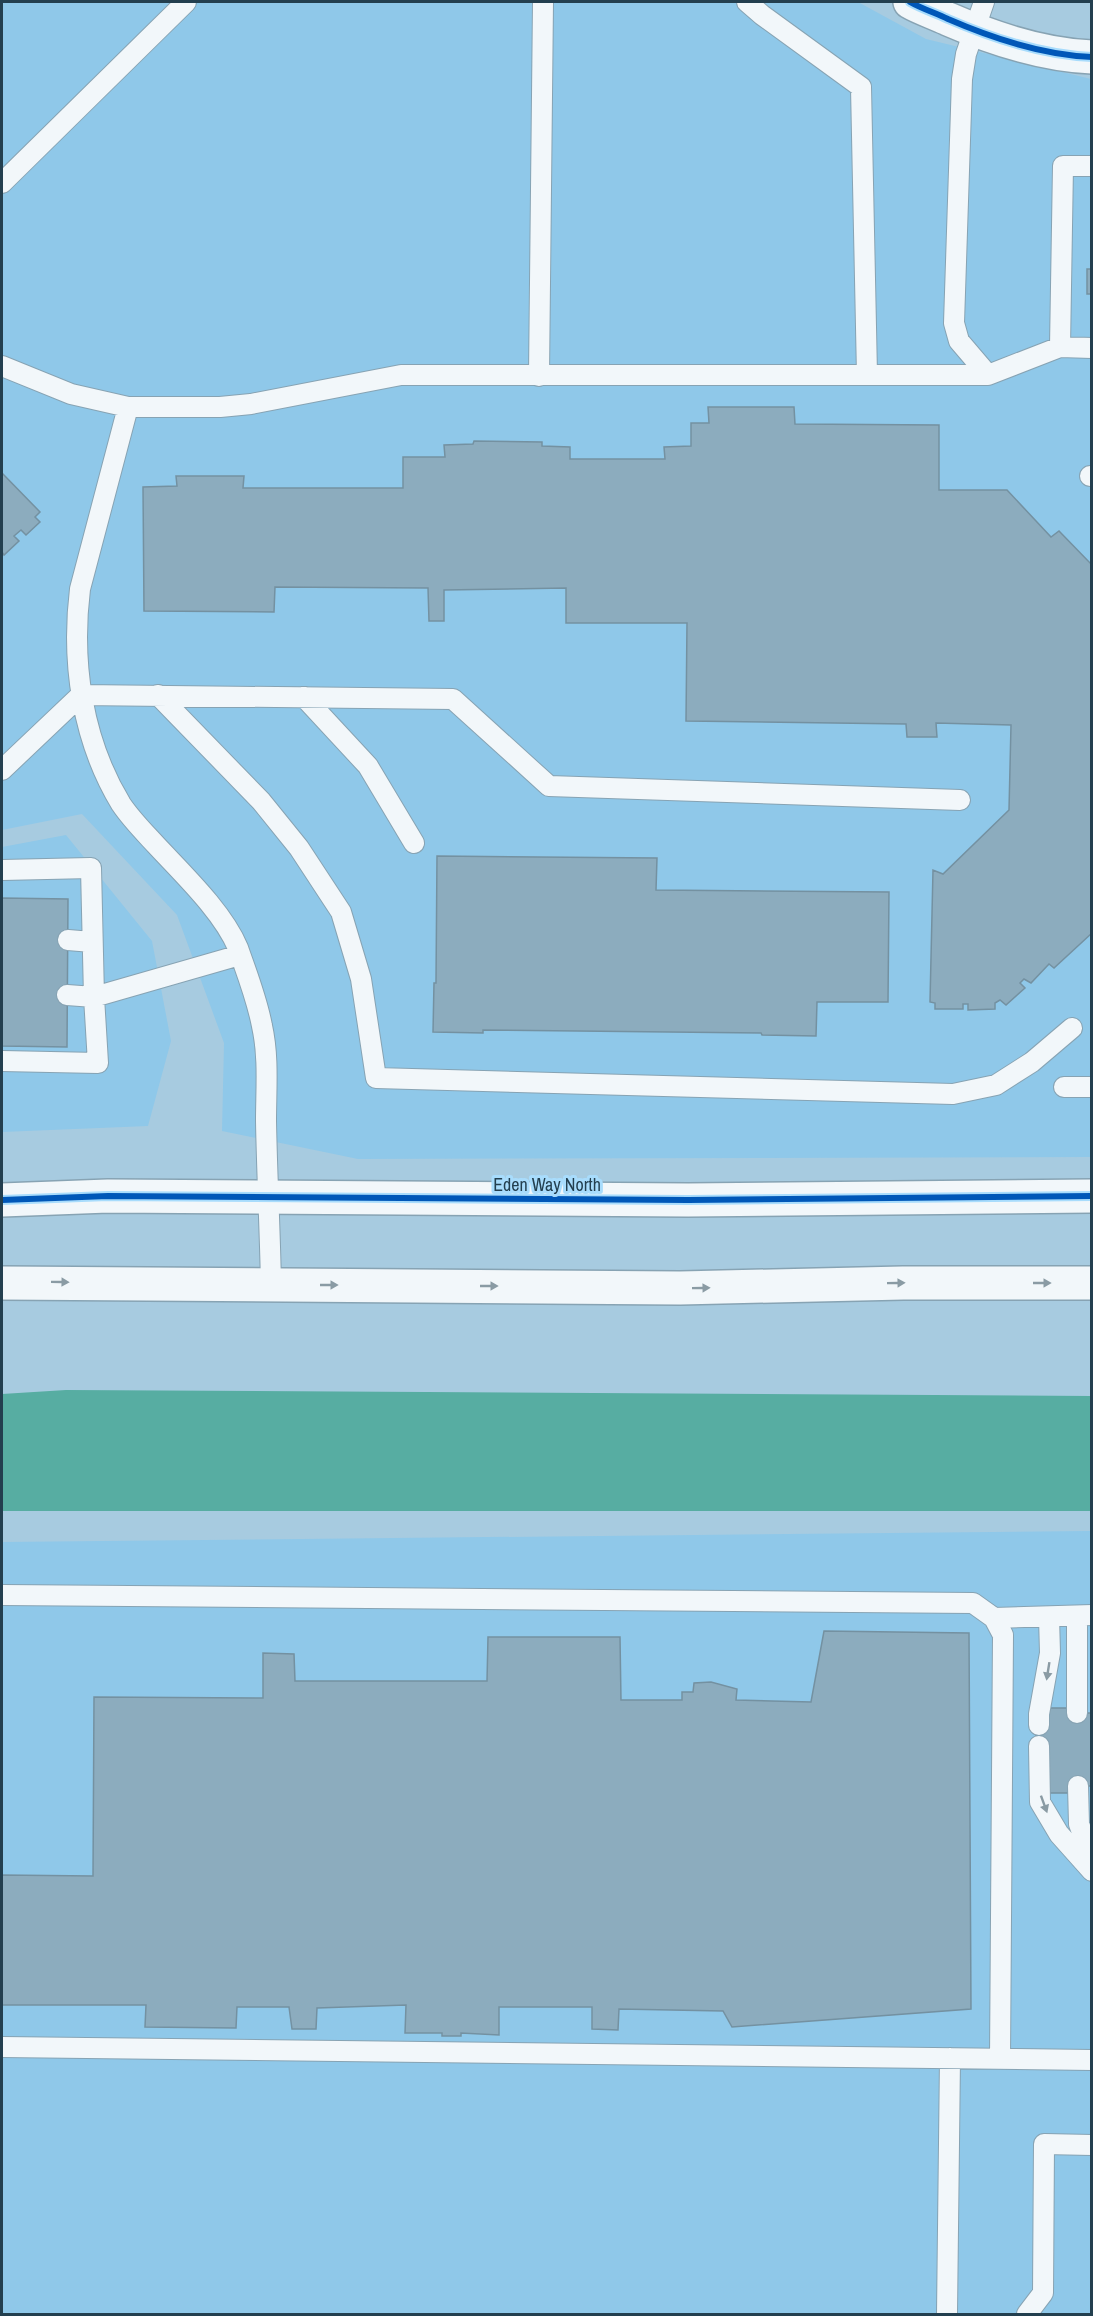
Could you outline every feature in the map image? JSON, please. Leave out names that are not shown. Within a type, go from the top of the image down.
[{"type":"street","points":[[910,2],[979,16],[1051,53],[1092,57]]},
{"type":"street","name":"Eden Way North","points":[[2,1200],[108,1196],[699,1200],[1092,1197]]},
{"type":"street","points":[[2,1283],[680,1288],[903,1283],[1092,1284]]},
{"type":"lane","points":[[2,183],[186,2]]},
{"type":"lane","points":[[539,376],[543,2]]},
{"type":"lane","points":[[747,2],[861,87],[867,375]]},
{"type":"lane","points":[[979,16],[962,79],[954,323],[959,340],[988,375]]},
{"type":"lane","points":[[1060,347],[1063,166],[1092,166]]},
{"type":"lane","points":[[2,366],[71,394],[128,407],[220,407],[251,404],[400,375],[988,375],[1060,347],[1092,348]]},
{"type":"lane","points":[[128,407],[80,589],[76,618],[81,695],[88,727],[99,759],[122,804],[132,819],[188,878],[216,912],[236,945],[252,987],[263,1028],[266,1064],[271,1285]]},
{"type":"lane","points":[[2,770],[81,695],[453,699],[549,786],[960,800]]},
{"type":"lane","points":[[158,695],[261,801],[299,848],[341,912],[361,979],[376,1078],[953,1095],[996,1085],[1032,1062],[1072,1028]]},
{"type":"lane","points":[[304,697],[368,765],[414,843]]},
{"type":"lane","points":[[2,870],[90,868],[98,1062],[2,1061]]},
{"type":"lane","points":[[68,940],[92,942]]},
{"type":"lane","points":[[67,995],[94,997],[240,955]]},
{"type":"lane","points":[[1064,1086],[1092,1087]]},
{"type":"lane","points":[[2,1594],[972,1603],[994,1618],[1003,1635],[1000,2059]]},
{"type":"lane","points":[[994,1618],[1084,1615],[1077,1713]]},
{"type":"lane","points":[[1039,1725],[1050,1653],[1049,1617]]},
{"type":"lane","points":[[1039,1746],[1040,1802],[1059,1834],[1092,1870]]},
{"type":"lane","points":[[1078,1786],[1079,1824],[1092,1859]]},
{"type":"lane","points":[[2,2047],[1092,2060]]},
{"type":"lane","points":[[947,2314],[950,2058]]},
{"type":"lane","points":[[1027,2314],[1043,2293],[1044,2144],[1092,2145]]},
{"type":"shaded area","points":[[2,2],[858,2],[926,39],[1091,79],[1091,1157],[358,1159],[222,1131],[224,1043],[177,915],[82,814],[2,830]]},
{"type":"shaded area","points":[[66,835],[152,941],[171,1041],[148,1126],[2,1132],[2,847]]},
{"type":"shaded area","points":[[66,1390],[1091,1396],[1091,1511],[2,1511],[2,1394]]},
{"type":"shaded area","points":[[1091,1531],[1091,2314],[2,2314],[2,1542]]},
{"type":"building","points":[[1092,255],[1091,314],[1091,294],[1087,294],[1087,269],[1091,269]]},
{"type":"building","points":[[708,407],[794,407],[795,424],[939,425],[939,490],[1007,490],[1051,537],[1059,531],[1092,565],[1092,933],[1054,968],[1049,964],[1031,983],[1024,979],[1020,983],[1025,988],[1006,1005],[1000,1000],[995,1003],[995,1009],[968,1010],[968,1004],[963,1004],[963,1009],[935,1009],[935,1003],[930,1002],[933,870],[943,874],[1009,810],[1011,725],[936,723],[937,737],[907,737],[906,724],[686,721],[687,623],[566,623],[566,588],[444,590],[444,621],[429,621],[428,588],[275,587],[274,612],[144,611],[143,487],[177,486],[176,476],[244,476],[243,488],[403,488],[403,457],[445,457],[444,445],[473,444],[474,441],[542,442],[542,446],[570,447],[570,459],[665,459],[664,447],[691,446],[691,423],[709,423]]},
{"type":"building","points":[[2,473],[40,512],[35,517],[40,522],[26,535],[21,530],[14,536],[19,541],[4,555],[2,552]]},
{"type":"building","points":[[437,856],[657,858],[656,890],[889,892],[888,1002],[817,1002],[816,1036],[762,1035],[761,1033],[483,1030],[483,1033],[433,1032],[434,983],[436,983]]},
{"type":"building","points":[[2,898],[68,899],[67,1047],[2,1046]]},
{"type":"building","points":[[824,1631],[969,1633],[971,2009],[732,2027],[723,2011],[619,2009],[618,2030],[592,2029],[592,2007],[499,2007],[499,2035],[461,2033],[461,2036],[442,2036],[442,2033],[405,2033],[406,2005],[317,2008],[316,2029],[292,2029],[289,2007],[237,2007],[236,2028],[145,2027],[146,2005],[2,2005],[2,1875],[93,1876],[94,1697],[263,1698],[263,1653],[294,1654],[295,1681],[487,1681],[488,1637],[620,1637],[621,1700],[682,1700],[682,1692],[693,1692],[694,1683],[711,1682],[737,1689],[736,1700],[811,1702]]},
{"type":"building","points":[[1046,1708],[1071,1708],[1071,1713],[1092,1713],[1092,1786],[1078,1786],[1069,1793],[1044,1793],[1036,1746],[1036,1725]]},
{"type":"cycle path","points":[[910,2],[965,26],[1018,45],[1073,56],[1092,57]]},
{"type":"cycle path","points":[[2,1200],[108,1196],[688,1200],[1092,1196]]}]
